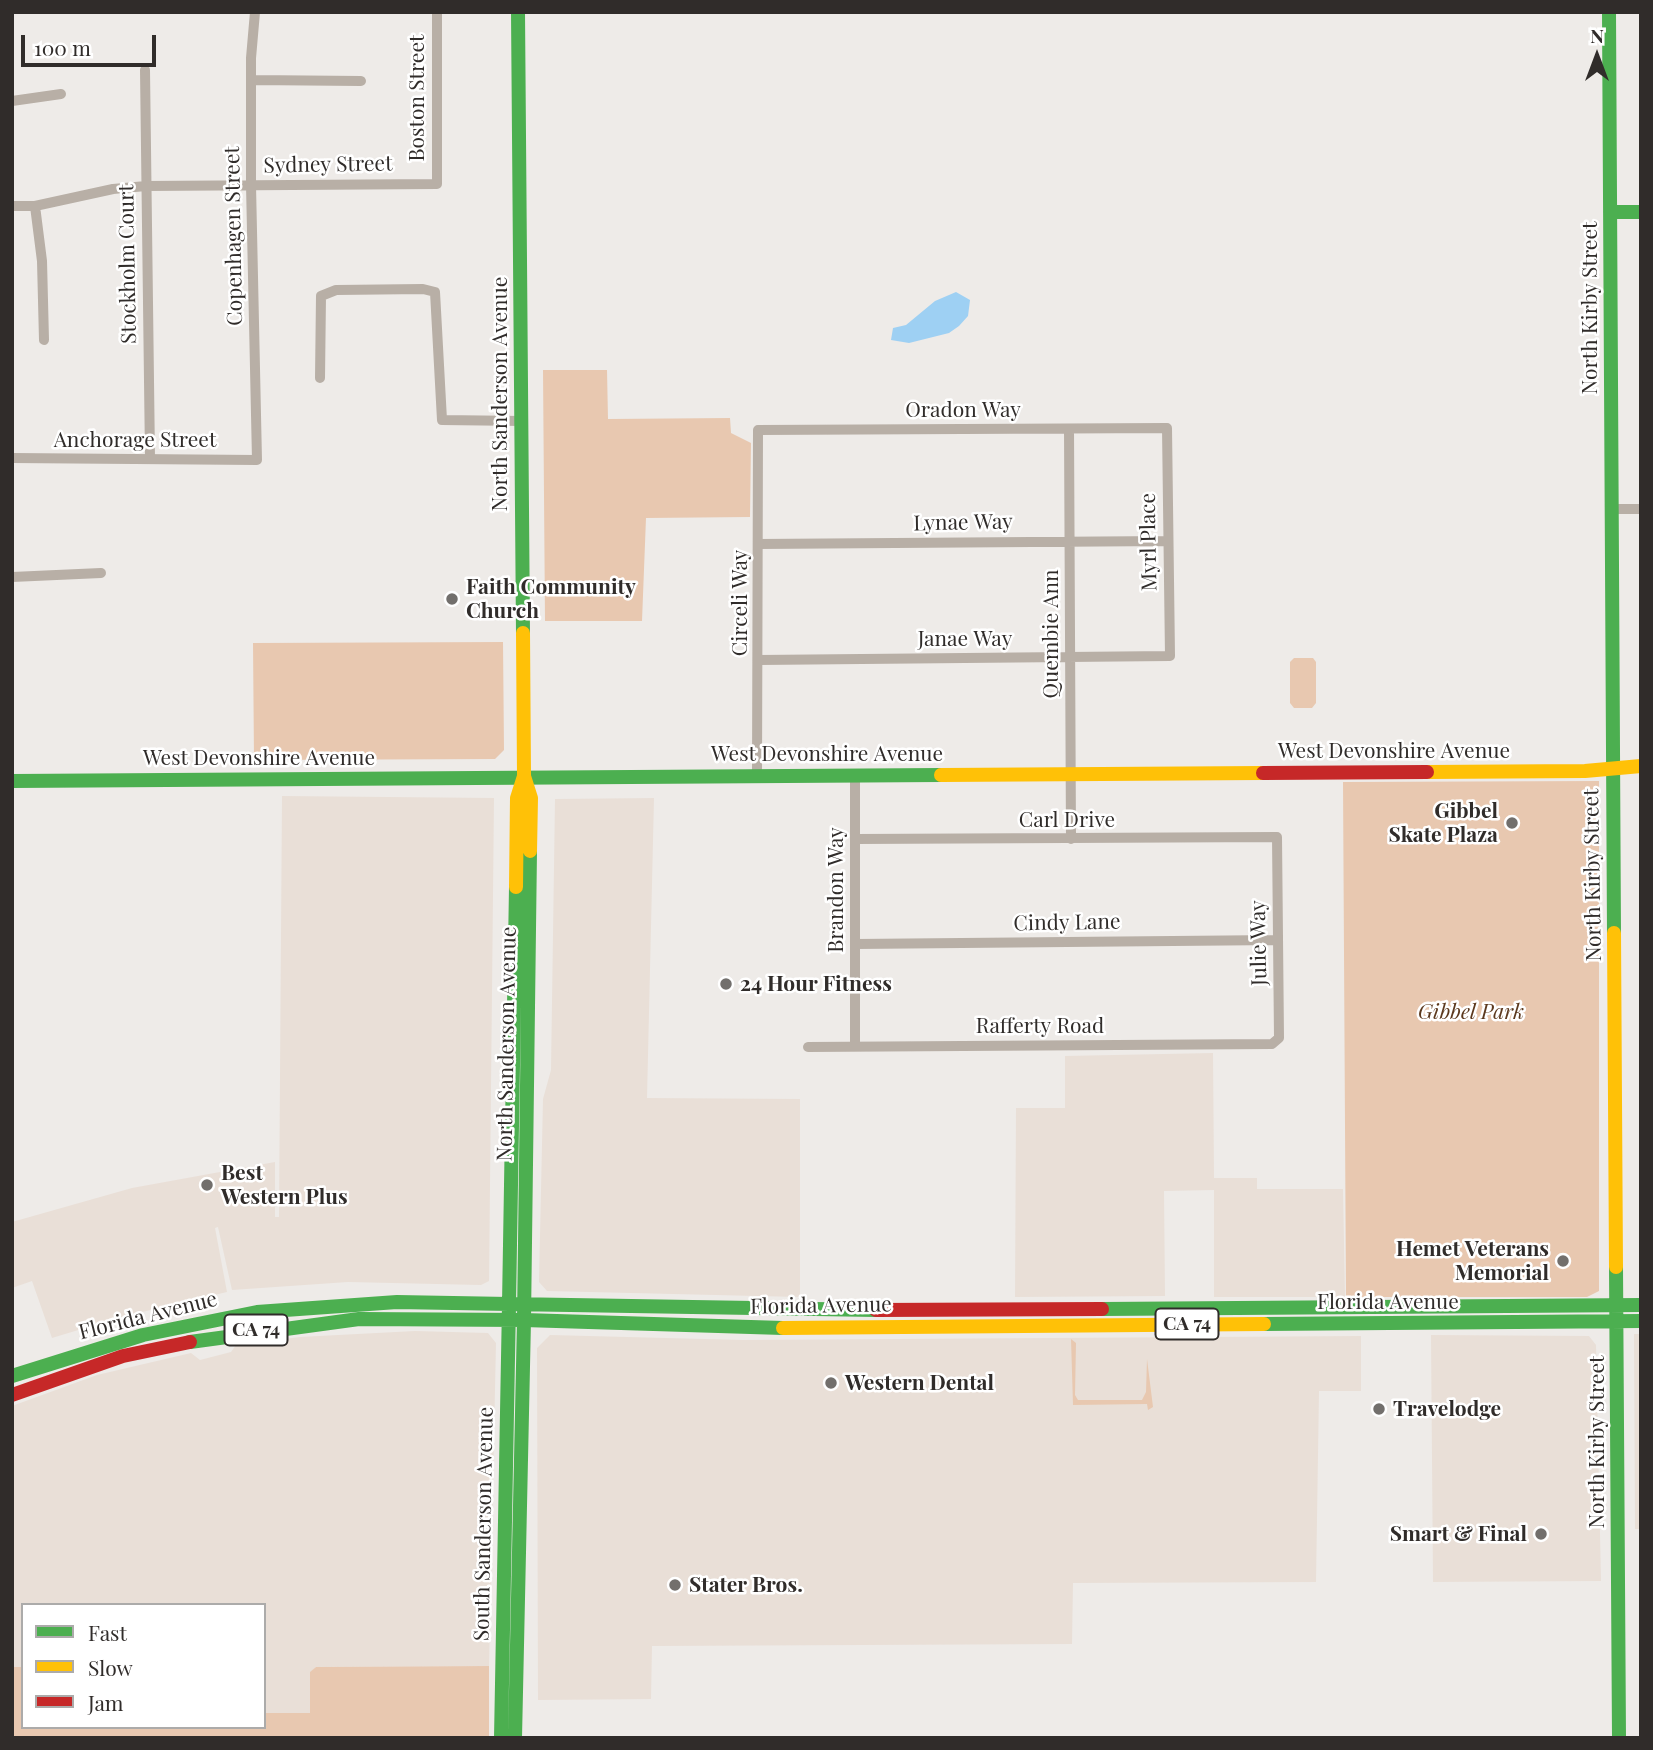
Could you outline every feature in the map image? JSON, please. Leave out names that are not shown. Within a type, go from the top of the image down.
[{"type":"main road","name":"North Sanderson Avenue","points":[[518,12],[524,776],[531,798],[524,1312]]},
{"type":"main road","name":"North Kirby Street","points":[[1609,12],[1619,1738]]},
{"type":"main road","points":[[1610,212],[1641,212]]},
{"type":"main road","name":"West Devonshire Avenue","points":[[12,781],[1585,771],[1641,766]]},
{"type":"main road","name":"North Sanderson Avenue","points":[[508,1311],[517,798],[524,776]]},
{"type":"main road","points":[[527,1159],[519,1118],[511,1118],[518,1177],[527,1181]]},
{"type":"main road","name":"Florida Avenue","points":[[12,1376],[143,1335],[227,1318],[302,1307],[397,1302],[731,1328],[1641,1321]]},
{"type":"main road","name":"Florida Avenue","points":[[524,1312],[1641,1305]]},
{"type":"main road","points":[[1276,1324],[1285,1317],[1315,1317],[1326,1314],[1332,1307]]},
{"type":"main road","points":[[1173,1324],[1188,1318],[1242,1317],[1245,1308]]},
{"type":"main road","name":"Florida Avenue","points":[[12,1395],[102,1364],[159,1348],[286,1326],[508,1311]]},
{"type":"main road","name":"South Sanderson Avenue","points":[[501,1738],[508,1311]]},
{"type":"main road","name":"South Sanderson Avenue","points":[[515,1738],[524,1312]]},
{"type":"main road","points":[[102,1364],[127,1349],[226,1326],[227,1318]]},
{"type":"main road","points":[[506,1450],[512,1475],[512,1526],[519,1531]]},
{"type":"main road","points":[[505,1542],[512,1545],[512,1611],[517,1636]]},
{"type":"main road","points":[[503,1658],[510,1684],[516,1690]]},
{"type":"street","name":"Copenhagen Street","points":[[255,12],[251,185],[257,460]]},
{"type":"street","name":"Boston Street","points":[[437,12],[437,184]]},
{"type":"street","name":"Stockholm Court","points":[[145,71],[150,457]]},
{"type":"street","points":[[253,80],[361,81]]},
{"type":"street","points":[[12,101],[61,94]]},
{"type":"street","name":"Sydney Street","points":[[12,206],[35,206],[113,189],[146,186],[437,184]]},
{"type":"street","points":[[35,206],[42,261],[44,340]]},
{"type":"street","points":[[320,377],[321,296],[336,290],[423,289],[435,292],[442,420],[522,421]]},
{"type":"street","name":"Oradon Way","points":[[758,430],[1167,428]]},
{"type":"street","name":"Myrl Place","points":[[1167,428],[1170,656]]},
{"type":"street","name":"Quembie Ann","points":[[1069,429],[1071,839]]},
{"type":"street","name":"Circeli Way","points":[[757,775],[760,660],[758,430]]},
{"type":"street","name":"Anchorage Street","points":[[12,458],[150,457],[257,460]]},
{"type":"street","points":[[1612,509],[1641,509]]},
{"type":"street","name":"Lynae Way","points":[[758,544],[1168,541]]},
{"type":"street","points":[[12,577],[101,573]]},
{"type":"street","name":"Janae Way","points":[[760,660],[1170,656]]},
{"type":"street","name":"Brandon Way","points":[[855,775],[855,1046]]},
{"type":"street","name":"Carl Drive","points":[[856,839],[1277,837]]},
{"type":"street","name":"Julie Way","points":[[1272,1044],[1279,1038],[1277,837]]},
{"type":"street","name":"Cindy Lane","points":[[856,944],[1278,940]]},
{"type":"street","name":"Rafferty Road","points":[[808,1047],[1272,1044]]},
{"type":"shaded area","points":[[282,796],[494,798],[489,1281],[481,1285],[348,1282],[232,1290],[218,1227],[215,1228],[227,1292],[121,1317],[52,1338],[32,1281],[12,1288],[12,1222],[132,1188],[275,1162],[275,1217],[279,1217]]},
{"type":"shaded area","points":[[654,798],[647,1098],[800,1099],[800,1297],[547,1291],[539,1282],[543,1099],[551,1070],[555,799]]},
{"type":"shaded area","points":[[1213,1053],[1214,1178],[1257,1178],[1257,1189],[1343,1189],[1345,1297],[1214,1297],[1214,1190],[1164,1191],[1165,1296],[1015,1297],[1016,1108],[1065,1108],[1065,1056]]},
{"type":"shaded area","points":[[415,1331],[488,1333],[496,1343],[489,1666],[316,1667],[310,1673],[310,1713],[266,1713],[266,1603],[21,1603],[21,1667],[12,1667],[12,1406],[97,1375],[191,1353],[200,1360],[231,1352],[236,1345],[300,1337]]},
{"type":"shaded area","points":[[1634,1334],[1641,1334],[1641,1529],[1635,1529]]},
{"type":"shaded area","points":[[550,1335],[743,1340],[1361,1336],[1361,1391],[1319,1391],[1316,1582],[1073,1583],[1072,1644],[652,1646],[651,1699],[538,1700],[537,1348]]},
{"type":"shaded area","points":[[1431,1335],[1589,1336],[1596,1345],[1601,1581],[1433,1582]]},
{"type":"green space","points":[[543,370],[607,370],[608,419],[730,418],[731,433],[751,443],[750,517],[646,518],[642,621],[545,621]]},
{"type":"green space","points":[[503,642],[504,750],[495,759],[254,760],[253,643]]},
{"type":"green space","points":[[1294,658],[1313,658],[1316,662],[1316,703],[1312,708],[1294,708],[1290,703],[1290,662]]},
{"type":"green space","name":"Gibbel Park","points":[[1599,781],[1599,1291],[1587,1297],[1346,1297],[1343,782]]},
{"type":"green space","points":[[1071,1339],[1076,1343],[1075,1395],[1078,1400],[1142,1400],[1146,1392],[1147,1359],[1153,1407],[1148,1410],[1147,1404],[1073,1405]]},
{"type":"green space","points":[[489,1666],[489,1738],[12,1738],[12,1667],[21,1667],[21,1729],[266,1729],[266,1713],[310,1713],[310,1672],[316,1667]]},
{"type":"water","points":[[956,292],[970,300],[968,316],[959,326],[949,333],[909,343],[891,340],[893,328],[906,325],[935,301]]},
{"type":"traffic: fast","points":[[518,12],[523,633]]},
{"type":"traffic: fast","points":[[1609,12],[1614,933]]},
{"type":"traffic: fast","points":[[1610,212],[1641,212]]},
{"type":"traffic: fast","points":[[12,781],[941,775]]},
{"type":"traffic: fast","points":[[190,1342],[359,1319],[524,1320],[530,851]]},
{"type":"traffic: fast","points":[[12,1376],[143,1335],[257,1312],[397,1302],[509,1304],[516,887]]},
{"type":"traffic: fast","points":[[1616,1267],[1619,1738]]},
{"type":"traffic: fast","points":[[501,1738],[509,1304],[876,1310]]},
{"type":"traffic: fast","points":[[1102,1309],[1641,1305]]},
{"type":"traffic: fast","points":[[515,1738],[524,1320],[783,1328]]},
{"type":"traffic: fast","points":[[1264,1324],[1641,1321]]},
{"type":"traffic: slow","points":[[523,633],[524,776],[531,798],[530,851]]},
{"type":"traffic: slow","points":[[1427,772],[1585,771],[1641,766]]},
{"type":"traffic: slow","points":[[941,775],[1263,773]]},
{"type":"traffic: slow","points":[[516,887],[517,798],[524,776]]},
{"type":"traffic: slow","points":[[1614,933],[1616,1267]]},
{"type":"traffic: slow","points":[[783,1328],[1264,1324]]},
{"type":"traffic: jam","points":[[1263,773],[1427,772]]},
{"type":"traffic: jam","points":[[876,1310],[1102,1309]]},
{"type":"traffic: jam","points":[[12,1395],[123,1356],[190,1342]]},
{"type":"place","name":"Faith Community Church","points":[[452,599]]},
{"type":"place","name":"Gibbel Skate Plaza","points":[[1512,823]]},
{"type":"place","name":"24 Hour Fitness","points":[[726,984]]},
{"type":"place","name":"Best Western Plus","points":[[207,1185]]},
{"type":"place","name":"Hemet Veterans Memorial","points":[[1563,1261]]},
{"type":"place","name":"Western Dental","points":[[831,1383]]},
{"type":"place","name":"Travelodge","points":[[1379,1409]]},
{"type":"place","name":"Smart & Final","points":[[1541,1534]]},
{"type":"place","name":"Stater Bros.","points":[[675,1585]]}]
